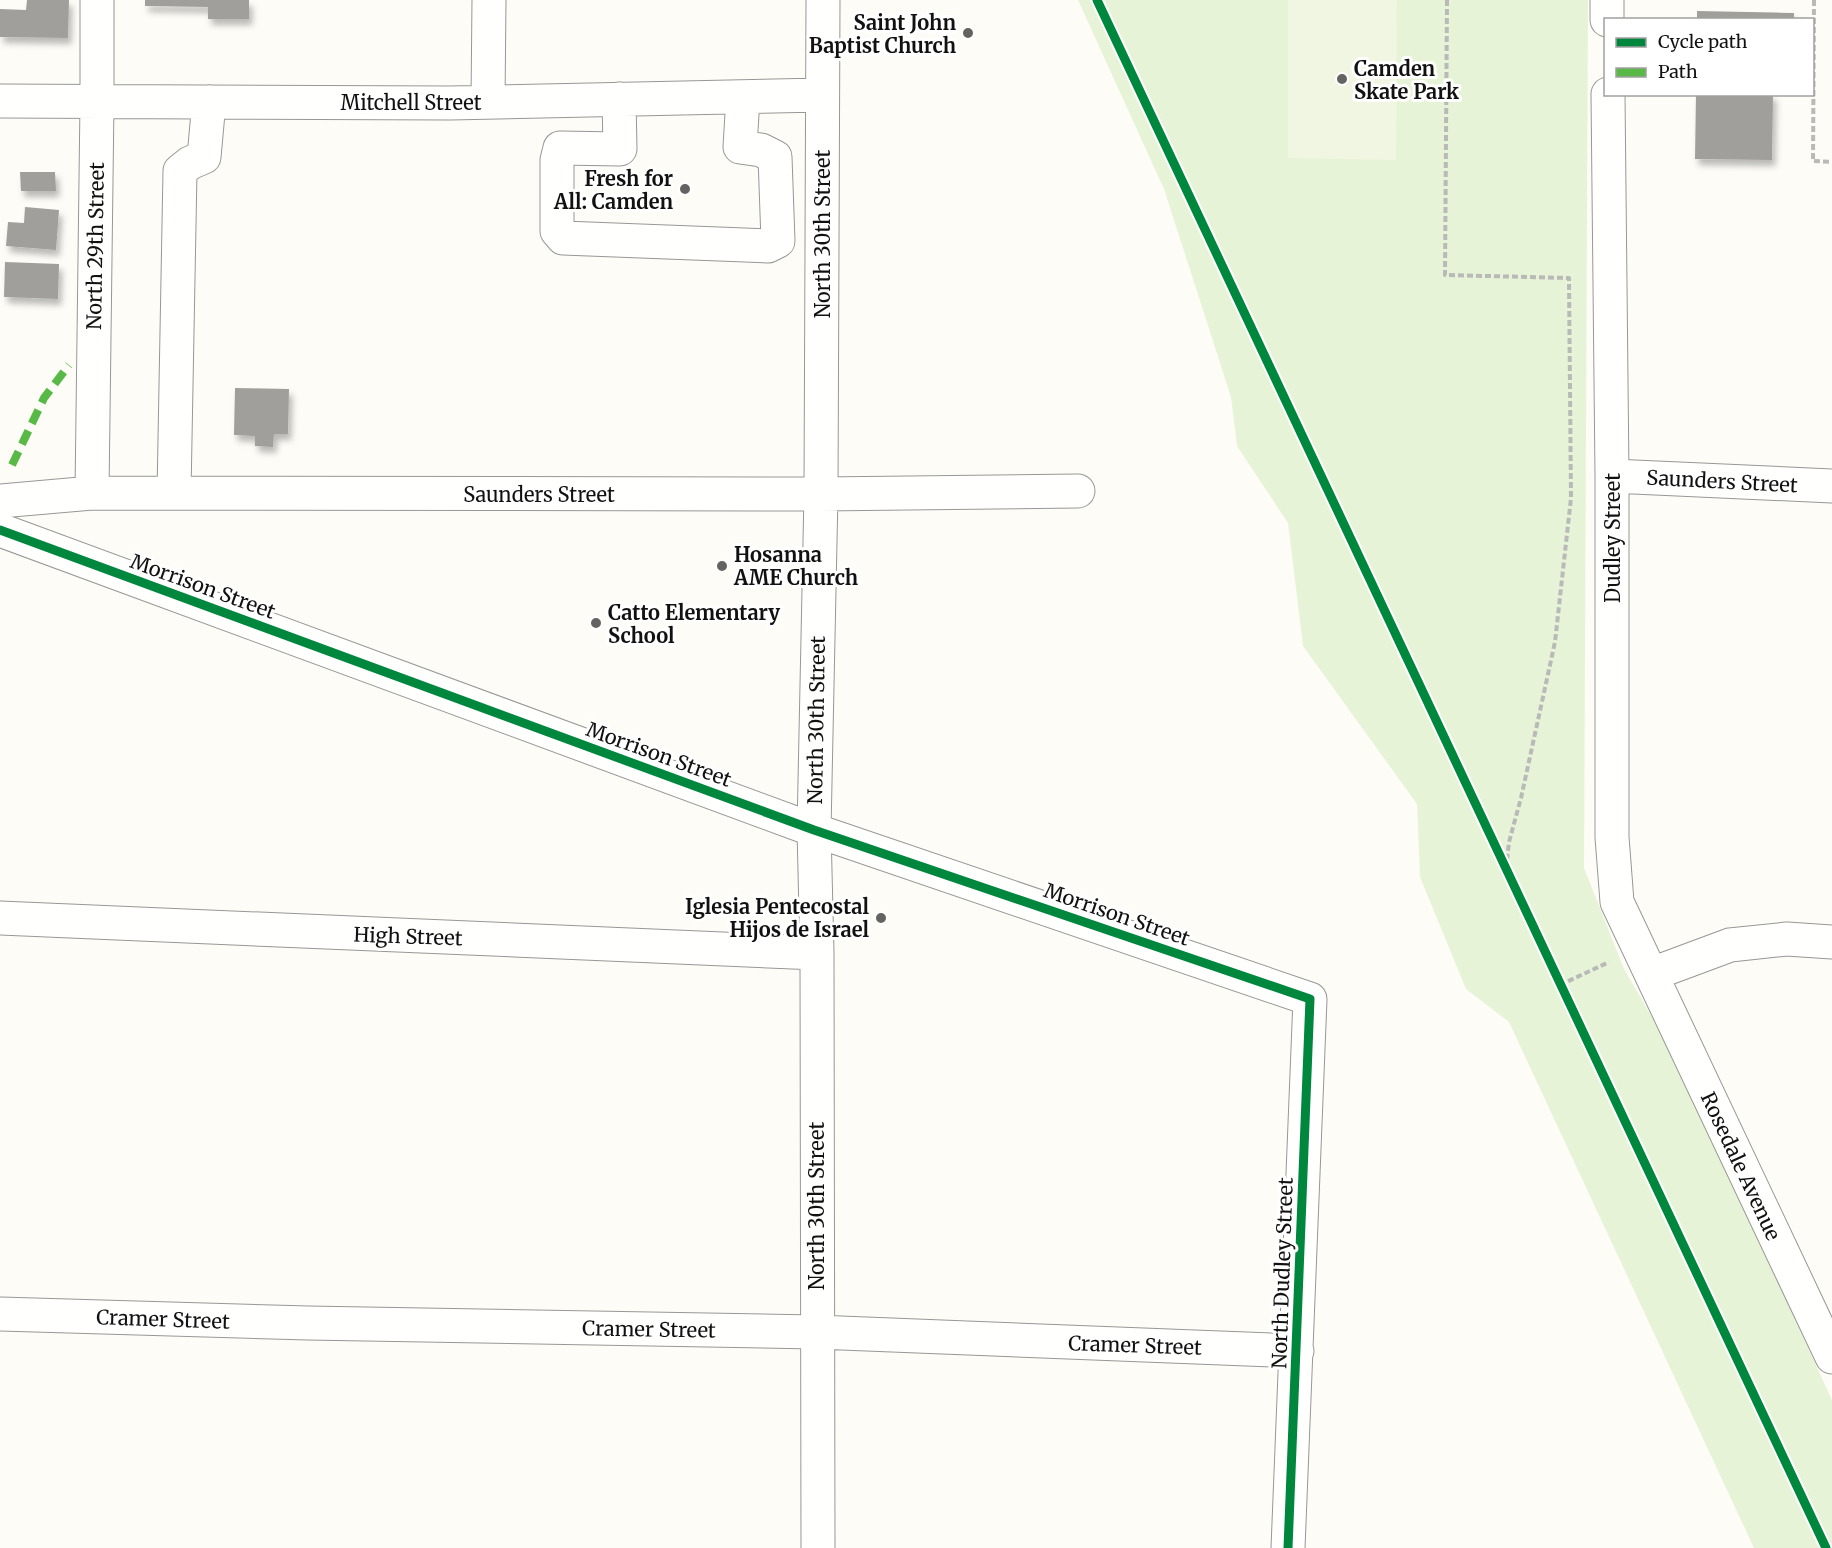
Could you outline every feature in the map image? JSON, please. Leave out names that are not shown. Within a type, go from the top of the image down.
[{"type":"street","name":"North 29th Street","points":[[92,493],[98,102],[97,0]]},
{"type":"street","points":[[488,102],[489,0]]},
{"type":"street","name":"North 30th Street","points":[[818,1548],[817,953],[814,830],[821,494],[823,0]]},
{"type":"street","points":[[1607,0],[1607,18]]},
{"type":"street","name":"Mitchell Street","points":[[0,101],[488,102],[822,95]]},
{"type":"street","name":"Dudley Street","points":[[1608,96],[1612,476],[1612,837],[1617,902],[1645,961]]},
{"type":"street","points":[[619,99],[620,149],[560,148],[557,160],[557,231],[563,238],[768,246],[778,241],[775,157],[760,150],[740,147],[743,97]]},
{"type":"street","points":[[174,493],[180,171],[190,163],[204,157],[209,102]]},
{"type":"street","name":"Saunders Street","points":[[1612,476],[1832,486]]},
{"type":"street","name":"Saunders Street","points":[[0,501],[92,493],[821,494],[1078,491]]},
{"type":"street","name":"Morrison Street","points":[[0,530],[814,830],[1310,999]]},
{"type":"street","name":"High Street","points":[[0,918],[817,953]]},
{"type":"street","points":[[1645,961],[1730,945],[1787,939],[1832,942]]},
{"type":"street","name":"Rosedale Avenue","points":[[1645,961],[1832,1357]]},
{"type":"street","name":"North Dudley Street","points":[[1288,1548],[1310,999]]},
{"type":"street","name":"Cramer Street","points":[[0,1314],[309,1323],[816,1332],[1297,1352]]},
{"type":"path","points":[[1447,0],[1445,275],[1569,278],[1571,498],[1555,642],[1521,798],[1509,842],[1506,869]]},
{"type":"path","points":[[1814,0],[1814,18]]},
{"type":"path","points":[[1813,96],[1813,161],[1832,162]]},
{"type":"path","points":[[1496,848],[1511,880]]},
{"type":"path","points":[[1560,985],[1645,961]]},
{"type":"path","points":[[1556,974],[1566,996]]},
{"type":"green space","points":[[1078,0],[1588,0],[1584,868],[1624,969],[1667,1043],[1832,1400],[1832,1548],[1754,1548],[1509,1022],[1466,989],[1420,877],[1417,804],[1303,646],[1288,523],[1237,446],[1231,397],[1164,189]]},
{"type":"green space","name":"Camden Skate Park","points":[[1288,0],[1397,0],[1396,160],[1288,158]]},
{"type":"building","points":[[27,0],[69,0],[68,38],[0,37],[0,9],[26,10]]},
{"type":"building","points":[[145,0],[249,0],[249,19],[208,19],[208,7],[145,6]]},
{"type":"building","points":[[1697,11],[1794,13],[1794,18],[1697,18]]},
{"type":"building","points":[[1696,96],[1773,96],[1772,160],[1695,159]]},
{"type":"building","points":[[20,172],[55,172],[56,191],[21,191]]},
{"type":"building","points":[[25,207],[59,210],[56,250],[6,246],[8,222],[24,223]]},
{"type":"building","points":[[5,262],[59,264],[58,299],[4,297]]},
{"type":"building","points":[[235,388],[289,389],[288,434],[274,434],[273,447],[255,446],[255,436],[234,435]]},
{"type":"marked path","points":[[12,465],[44,398],[69,365]]},
{"type":"cycle path","points":[[1097,0],[1826,1548]]},
{"type":"cycle path","points":[[0,530],[814,830],[1310,999],[1288,1548]]},
{"type":"place","name":"Saint John Baptist Church","points":[[968,33]]},
{"type":"place","name":"Camden Skate Park","points":[[1342,79]]},
{"type":"place","name":"Fresh for All: Camden","points":[[685,189]]},
{"type":"place","name":"Hosanna AME Church","points":[[722,566]]},
{"type":"place","name":"Catto Elementary School","points":[[596,623]]},
{"type":"place","name":"Iglesia Pentecostal Hijos de Israel","points":[[881,918]]}]
